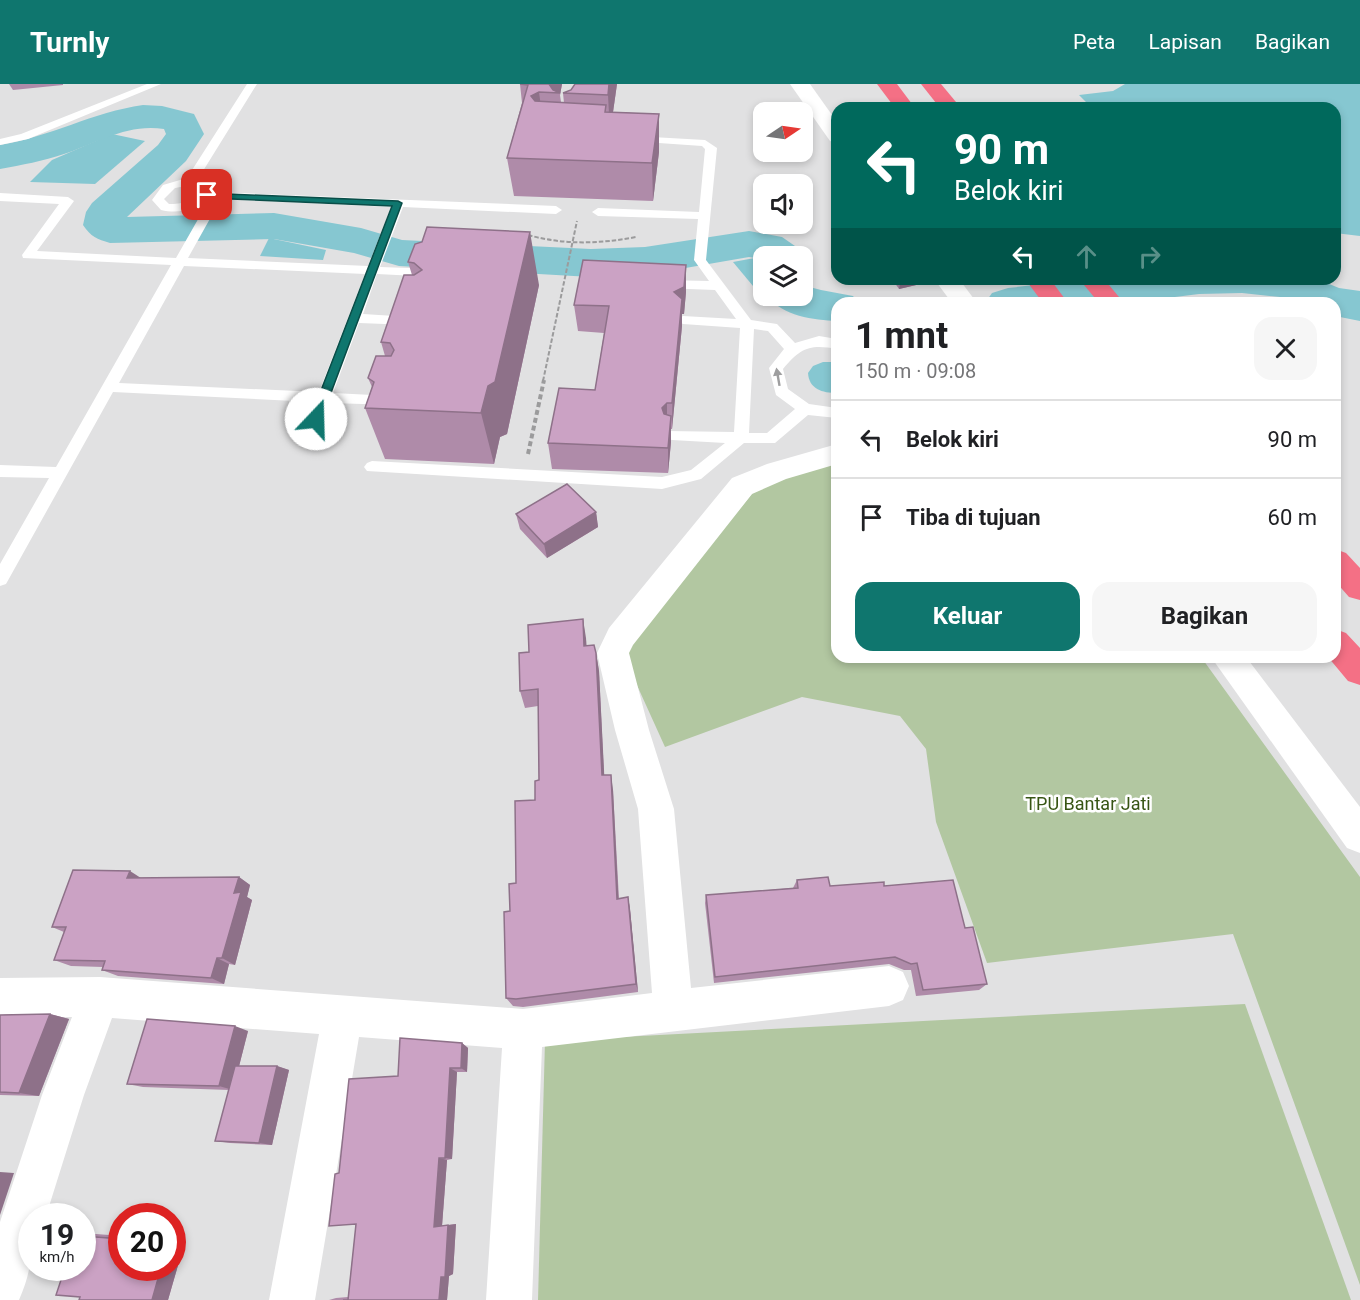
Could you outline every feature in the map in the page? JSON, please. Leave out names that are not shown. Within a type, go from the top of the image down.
[{"type":"highway","points":[[887,84],[900,102]]},
{"type":"highway","points":[[931,84],[946,102]]},
{"type":"highway","points":[[1042,285],[1051,297]]},
{"type":"highway","points":[[1096,285],[1107,297]]},
{"type":"highway","points":[[1341,567],[1360,588]]},
{"type":"highway","points":[[1341,649],[1360,671]]},
{"type":"street","points":[[800,84],[831,128]]},
{"type":"street","points":[[673,1010],[656,809],[632,730],[613,653],[620,638],[742,486],[777,471],[831,456]]},
{"type":"street","points":[[1231,663],[1360,836]]},
{"type":"street","points":[[0,998],[100,997],[523,1029],[889,986]]},
{"type":"street","points":[[0,1291],[63,1095],[100,997]]},
{"type":"street","points":[[292,1300],[343,1014]]},
{"type":"street","points":[[509,1300],[523,1029]]},
{"type":"lane","points":[[0,142],[24,137],[156,84]]},
{"type":"lane","points":[[191,181],[252,84]]},
{"type":"lane","points":[[372,467],[662,483],[696,476],[741,438],[747,324],[700,260],[711,148],[705,142],[624,139]]},
{"type":"lane","points":[[0,579],[5,560],[60,473],[206,215],[212,195],[208,188],[202,183],[191,181],[174,183],[162,191],[158,200],[165,207],[181,209],[197,204],[212,195],[556,210]]},
{"type":"lane","points":[[0,197],[68,201],[28,255],[179,262],[374,266],[453,274]]},
{"type":"lane","points":[[316,419],[398,203]]},
{"type":"lane","points":[[598,212],[704,216]]},
{"type":"lane","points":[[654,284],[721,286]]},
{"type":"lane","points":[[354,318],[428,322]]},
{"type":"lane","points":[[683,320],[772,327],[792,349]]},
{"type":"lane","points":[[831,343],[819,341],[792,349],[776,368],[781,391],[805,409],[831,412]]},
{"type":"lane","points":[[109,387],[403,401]]},
{"type":"lane","points":[[672,435],[770,439],[805,409]]},
{"type":"lane","points":[[0,471],[60,473]]},
{"type":"path","points":[[523,476],[576,225]]},
{"type":"path","points":[[525,234],[544,241],[572,244],[604,243],[638,237]]},
{"type":"green space","name":"TPU Bantar Jati","points":[[831,463],[831,663],[1205,663],[1360,877],[1360,1285],[1233,934],[987,963],[936,822],[926,749],[900,716],[802,697],[665,747],[631,672],[625,649],[760,484]]},
{"type":"green space","points":[[1245,1004],[1351,1300],[538,1300],[545,1041]]},
{"type":"water","points":[[1125,84],[1360,84],[1360,236],[1341,234],[1341,102],[1086,102],[1079,95],[1113,91]]},
{"type":"water","points":[[112,134],[145,141],[95,184],[30,182],[52,160]]},
{"type":"water","points":[[269,238],[326,250],[323,260],[260,256]]},
{"type":"water","points":[[753,258],[753,286],[733,262]]},
{"type":"water","points":[[831,362],[831,392],[821,391],[811,383],[808,373],[813,366]]},
{"type":"building","points":[[520,84],[549,84],[553,90],[560,93],[539,92],[531,96],[535,101],[606,105],[605,112],[659,114],[652,163],[507,158],[528,85]]},
{"type":"building","points":[[575,84],[609,84],[608,95],[563,93],[571,90]]},
{"type":"building","points":[[427,227],[530,232],[495,382],[488,386],[481,413],[365,408],[374,382],[368,378],[376,356],[391,356],[394,350],[390,343],[381,342],[404,275],[414,275],[422,270],[414,263],[408,262],[415,244],[422,242]]},
{"type":"building","points":[[583,260],[686,265],[684,287],[674,292],[682,299],[672,403],[667,403],[662,408],[664,414],[671,416],[668,448],[548,443],[559,388],[595,390],[609,306],[574,305]]},
{"type":"building","points":[[567,484],[596,512],[544,544],[516,514]]},
{"type":"building","points":[[583,619],[584,646],[594,645],[596,653],[602,775],[611,775],[617,899],[628,897],[636,984],[516,999],[506,998],[504,912],[510,911],[509,884],[516,883],[515,801],[535,800],[535,781],[539,780],[538,689],[520,691],[519,653],[529,652],[528,625]]},
{"type":"building","points":[[73,870],[130,871],[127,878],[239,877],[234,893],[241,892],[222,958],[217,958],[211,978],[102,970],[105,961],[54,960],[66,927],[52,927]]},
{"type":"building","points":[[828,877],[830,886],[884,882],[884,886],[953,880],[965,928],[973,927],[987,984],[923,990],[917,963],[911,964],[895,957],[715,977],[706,895],[798,888],[797,880]]},
{"type":"building","points":[[50,1014],[19,1093],[0,1092],[0,1015]]},
{"type":"building","points":[[147,1019],[235,1026],[219,1086],[127,1084]]},
{"type":"building","points":[[400,1038],[462,1043],[461,1068],[450,1068],[445,1158],[439,1158],[434,1227],[448,1225],[445,1277],[441,1277],[439,1300],[348,1300],[356,1224],[329,1226],[335,1174],[339,1173],[349,1079],[398,1076]]},
{"type":"building","points":[[235,1066],[277,1066],[259,1143],[215,1141]]},
{"type":"building","points":[[96,1237],[108,1238],[108,1281],[157,1281],[152,1300],[79,1300],[80,1297],[56,1295],[61,1281],[96,1281]]},
{"type":"waterway","points":[[0,157],[37,150],[125,119],[162,117],[180,122],[185,134],[172,153],[107,212],[104,225],[110,230],[274,226],[361,241],[399,253],[591,263],[645,261],[749,244],[767,246]]},
{"type":"waterway","points":[[1058,297],[1157,285]]},
{"type":"waterway","points":[[1290,285],[1320,297]]},
{"type":"waterway","points":[[1341,303],[1360,306]]},
{"type":"waterway","points":[[813,304],[831,306]]},
{"type":"route","points":[[207,195],[398,203],[316,419]]}]
